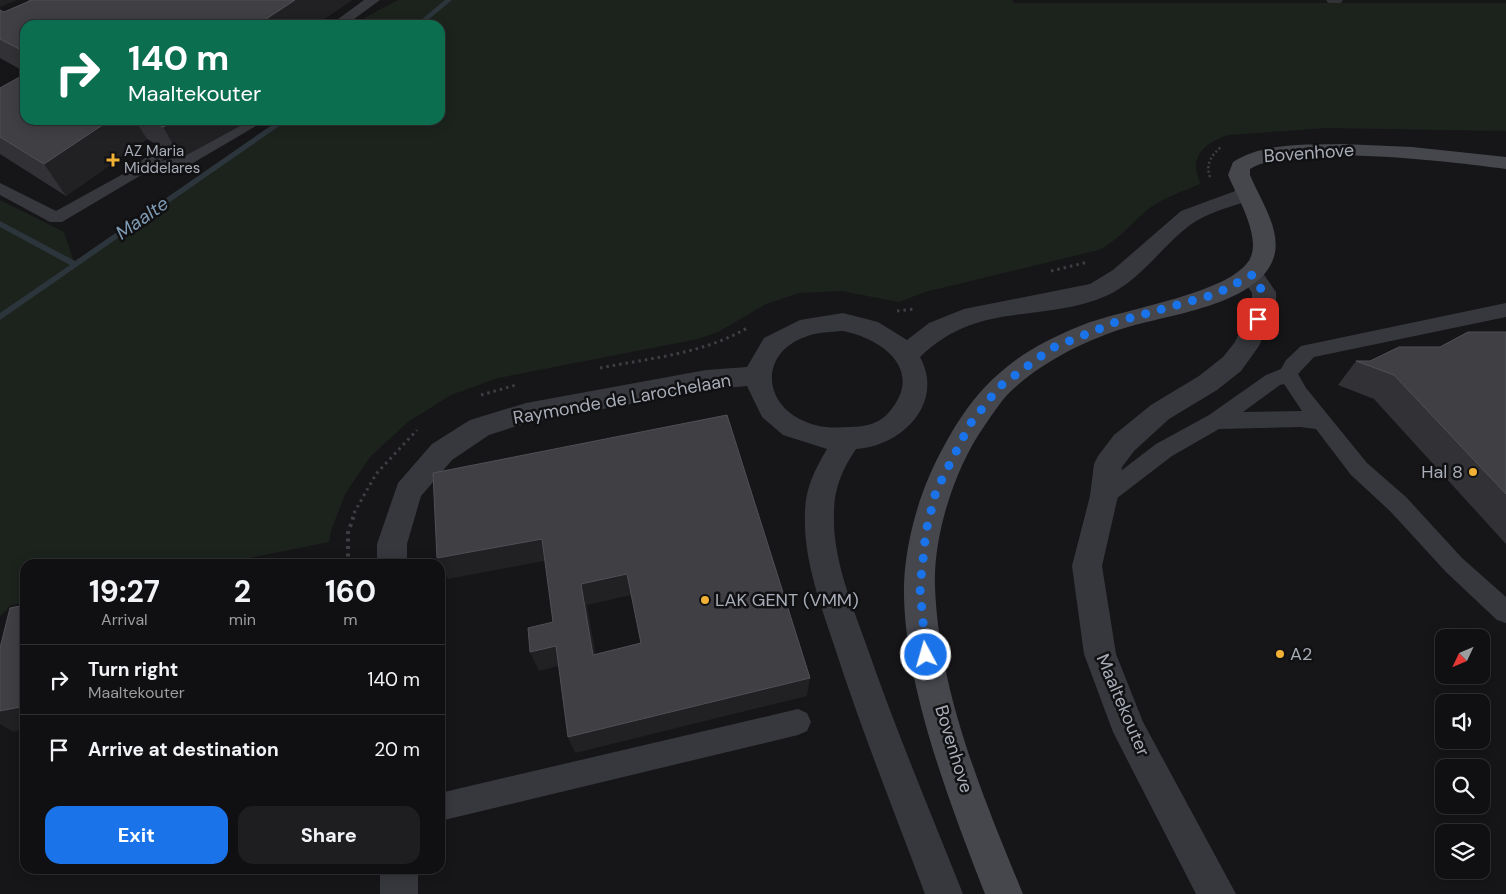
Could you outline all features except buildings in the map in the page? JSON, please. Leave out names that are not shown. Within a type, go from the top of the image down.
[{"type":"street","name":"Bovenhove","points":[[1004,894],[952,750],[926,655],[920,588],[926,531],[936,491],[970,424],[999,387],[1052,348],[1116,322],[1216,294],[1252,275],[1262,262],[1265,245],[1261,229],[1239,175],[1240,166],[1250,159],[1270,154],[1360,149],[1404,150],[1506,164]]},
{"type":"street","points":[[906,355],[922,338],[950,322],[981,312],[1062,299],[1096,290],[1119,278],[1185,218],[1246,194]]},
{"type":"street","name":"Maaltekouter","points":[[1217,894],[1130,732],[1100,654],[1087,566],[1104,496],[1108,464],[1124,443],[1160,412],[1208,383],[1232,364],[1246,346],[1264,305],[1264,292],[1252,275]]},
{"type":"street","points":[[844,322],[868,328],[890,339],[906,355],[916,372],[917,392],[909,410],[894,425],[872,435],[847,440],[819,438],[794,428],[774,414],[761,396],[757,376],[762,357],[775,341],[794,329],[818,323],[844,322]]},
{"type":"street","name":"Raymonde de Larochelaan","points":[[392,559],[392,544],[408,491],[442,452],[480,428],[526,413],[706,380],[757,376]]},
{"type":"street","points":[[847,440],[835,457],[821,494],[820,535],[833,594],[864,689],[944,894]]},
{"type":"street","points":[[399,874],[399,894]]},
{"type":"lane","points":[[344,20],[373,0]]},
{"type":"lane","points":[[136,172],[187,160],[249,125]]},
{"type":"lane","points":[[0,188],[56,218],[136,172],[166,150]]},
{"type":"lane","points":[[1104,496],[1164,450],[1216,421],[1273,380],[1288,374],[1293,365],[1308,351],[1506,310]]},
{"type":"lane","points":[[1288,374],[1299,393],[1359,469],[1398,504],[1454,565],[1506,612]]},
{"type":"lane","points":[[1216,421],[1300,419],[1321,422]]},
{"type":"lane","points":[[445,806],[798,722]]},
{"type":"path","points":[[1214,184],[1208,172],[1208,163],[1212,154],[1228,144]]},
{"type":"path","points":[[1046,272],[1090,262]]},
{"type":"path","points":[[893,310],[901,311],[920,306]]},
{"type":"path","points":[[597,369],[702,348],[725,341],[753,325]]},
{"type":"path","points":[[475,398],[501,388],[520,384]]},
{"type":"path","points":[[348,559],[348,530],[361,496],[383,462],[418,429]]},
{"type":"shaded area","points":[[398,0],[1012,0],[1014,3],[1506,3],[1506,131],[1327,128],[1228,135],[1211,143],[1198,156],[1196,169],[1200,184],[1153,206],[1118,237],[1099,250],[925,292],[899,302],[841,291],[799,293],[766,304],[718,332],[698,339],[498,378],[451,395],[408,422],[370,457],[345,494],[331,531],[329,542],[244,559],[20,559],[20,604],[11,605],[0,616],[0,200],[64,232],[75,264],[277,125],[445,125],[445,20],[360,20]]},
{"type":"waterway","name":"Maalte","points":[[424,20],[449,0]]},
{"type":"waterway","name":"Maalte","points":[[0,317],[277,125]]},
{"type":"waterway","points":[[0,224],[75,264]]},
{"type":"place","name":"AZ Maria Middelares","points":[[113,160]]},
{"type":"place","name":"Hal 8","points":[[1473,472]]},
{"type":"place","name":"LAK GENT (VMM)","points":[[705,600]]},
{"type":"place","name":"A2","points":[[1280,654]]},
{"type":"route","points":[[926,655],[920,588],[926,531],[936,491],[970,424],[999,387],[1052,348],[1116,322],[1180,306],[1216,294],[1252,275],[1264,292],[1264,305],[1258,319]]}]
